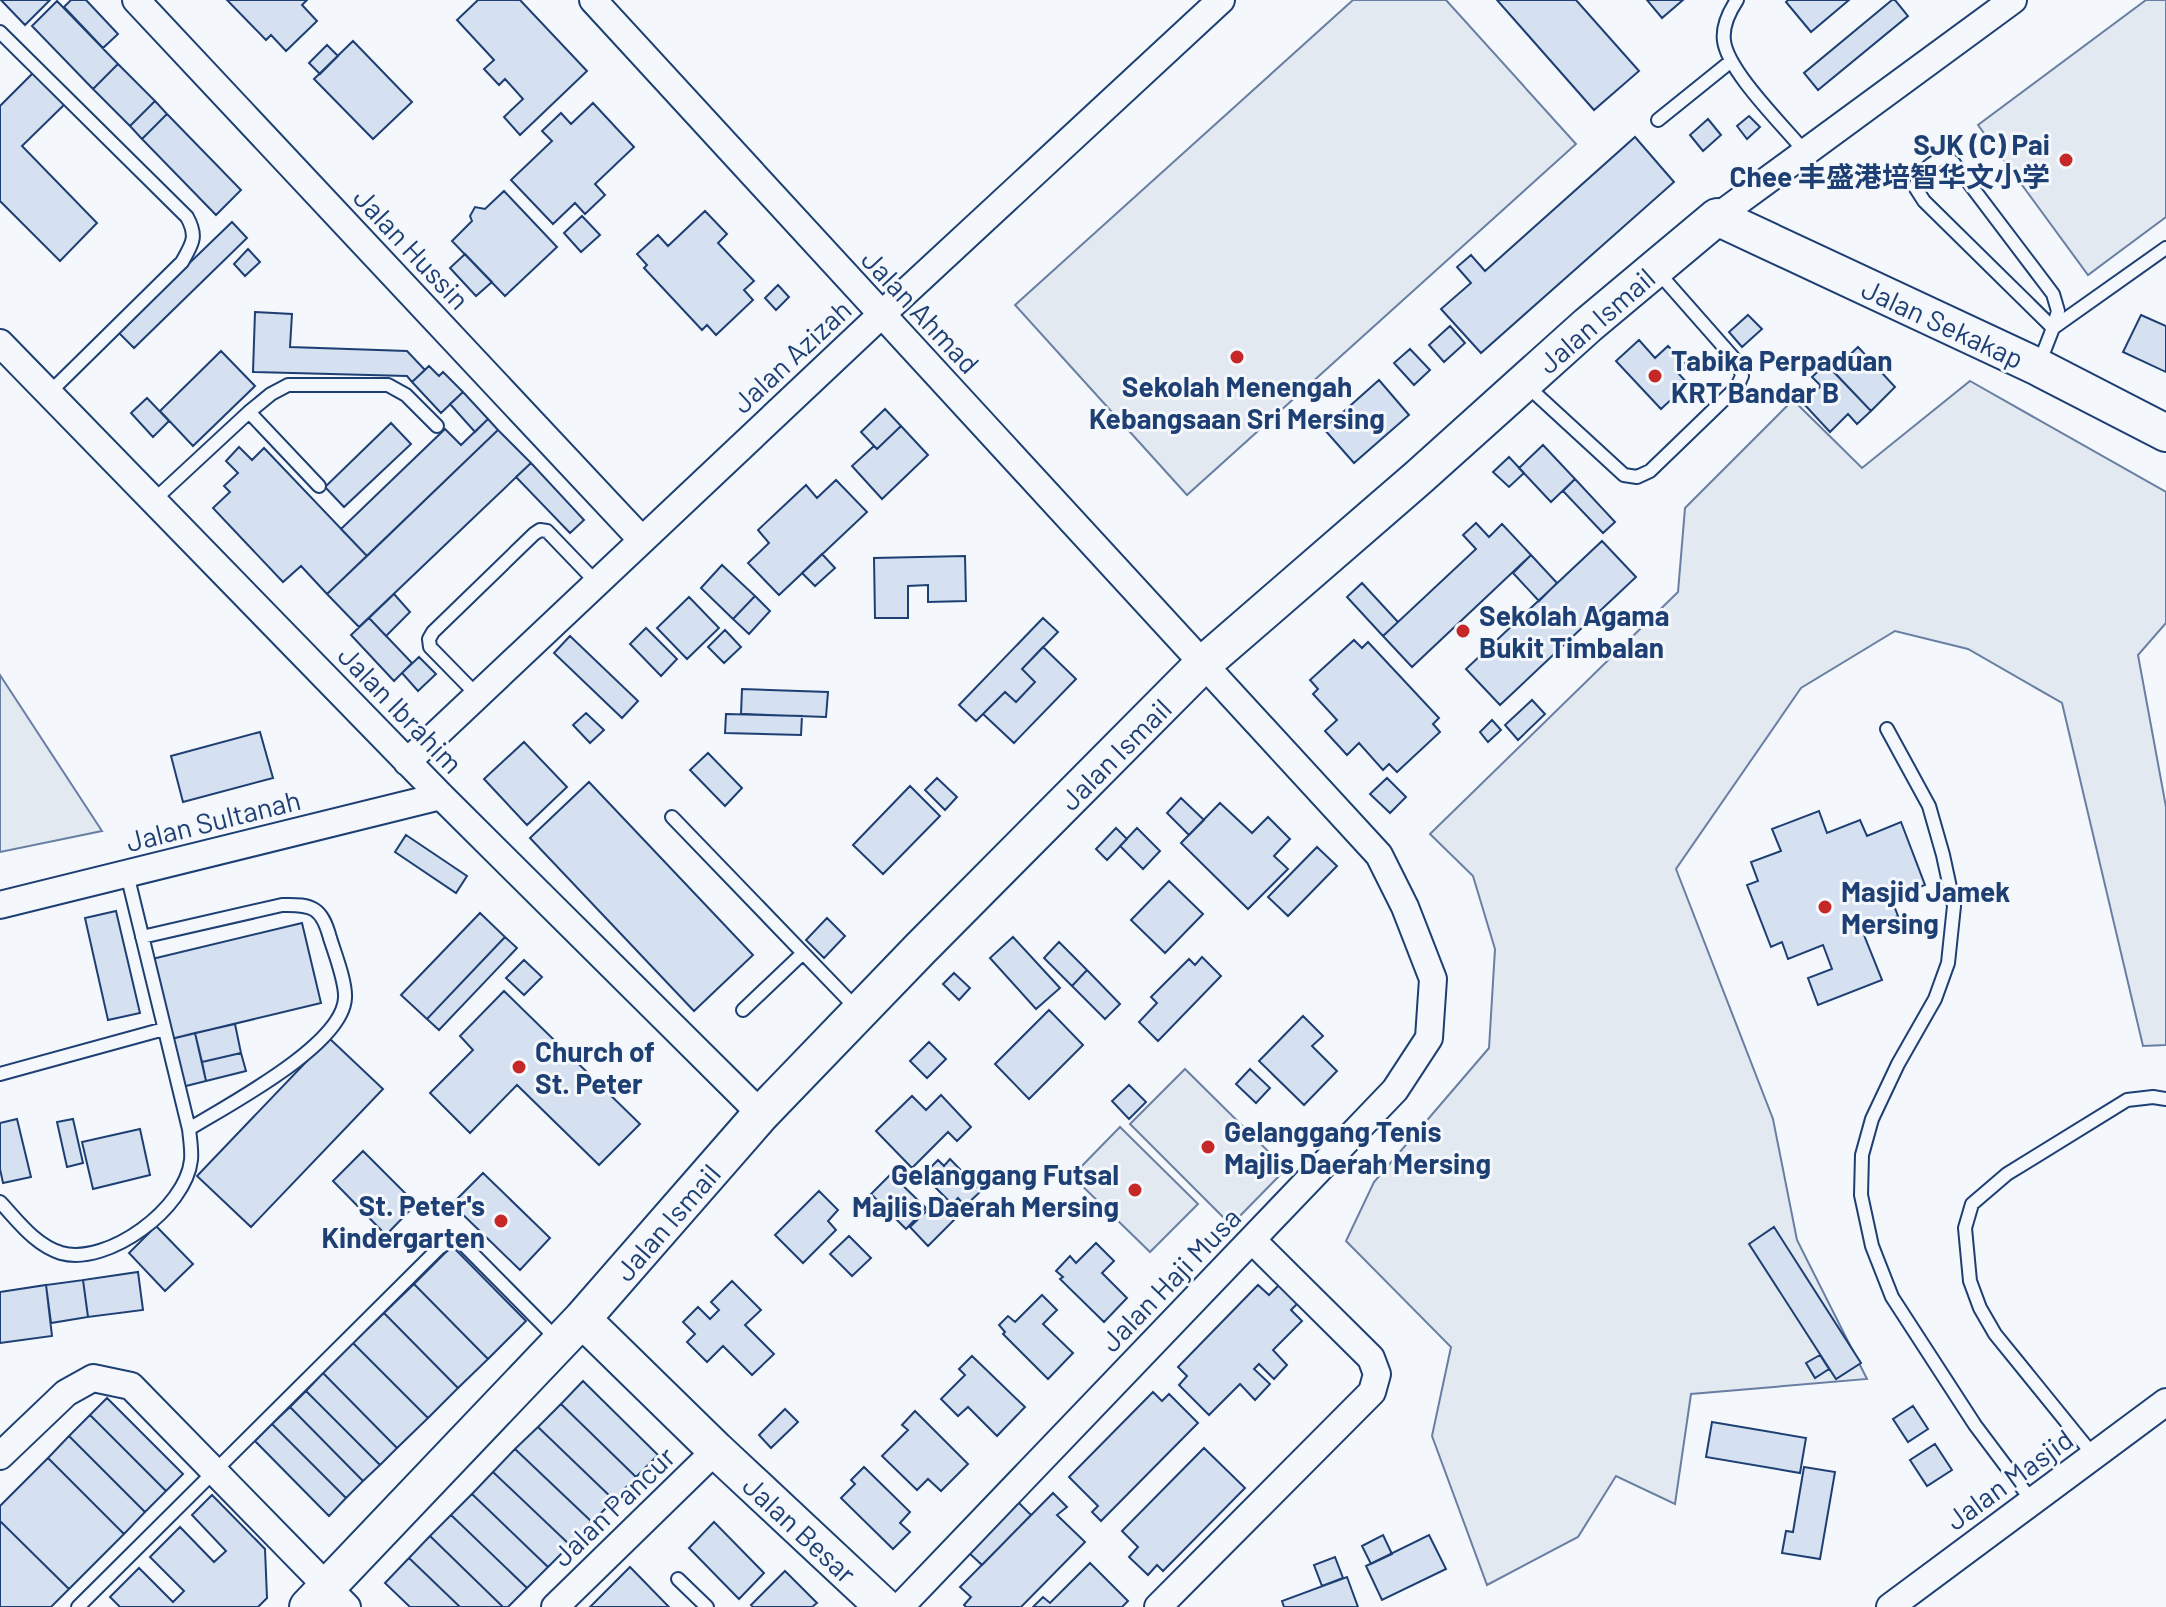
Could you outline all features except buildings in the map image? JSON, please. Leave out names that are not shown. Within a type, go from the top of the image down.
[{"type":"street","name":"Jalan Hussin","points":[[136,0],[642,540]]},
{"type":"street","name":"Jalan Ahmad","points":[[593,0],[1202,665]]},
{"type":"street","name":"Jalan Azizah","points":[[407,762],[1221,0]]},
{"type":"street","name":"Jalan Ismail","points":[[328,1600],[571,1331],[761,1114],[1202,665],[1717,217],[2013,0]]},
{"type":"street","name":"Jalan Sekakap","points":[[1717,217],[2038,367],[2166,433]]},
{"type":"street","name":"Jalan Ibrahim","points":[[0,343],[407,762],[761,1114]]},
{"type":"street","name":"Jalan Haji Musa","points":[[900,1607],[1395,1090],[1429,1038],[1433,979],[1405,907],[1379,855],[1202,665]]},
{"type":"street","name":"Jalan Sultanah","points":[[0,905],[441,796]]},
{"type":"street","points":[[1158,1607],[1372,1392],[1377,1374],[1371,1358],[1252,1240]]},
{"type":"street","name":"Jalan Besar","points":[[571,1331],[716,1450],[884,1607]]},
{"type":"street","points":[[0,1456],[66,1393],[93,1378],[131,1386],[214,1470],[328,1600]]},
{"type":"street","name":"Jalan Masjid","points":[[1890,1607],[2166,1402]]},
{"type":"street","name":"Jalan Pancur","points":[[555,1607],[716,1450]]},
{"type":"lane","points":[[1737,0],[1727,15],[1724,39],[1730,62],[1805,152]]},
{"type":"lane","points":[[0,32],[187,217],[194,231],[192,245],[182,262],[49,393]]},
{"type":"lane","points":[[1658,120],[1730,62]]},
{"type":"lane","points":[[2038,367],[2053,328],[2058,311],[2053,294],[1953,162],[1943,157],[1930,164],[1919,175],[1915,187],[1924,201],[2053,328]]},
{"type":"lane","points":[[2053,328],[2166,248]]},
{"type":"lane","points":[[1524,383],[1624,475],[1637,477],[1650,471],[1737,387],[1742,376],[1738,363],[1655,269]]},
{"type":"lane","points":[[153,501],[249,412],[288,385],[388,385],[406,395],[437,426]]},
{"type":"lane","points":[[249,412],[319,486]]},
{"type":"lane","points":[[478,696],[430,647],[429,639],[534,534],[540,530],[547,531],[597,583]]},
{"type":"lane","points":[[1887,729],[1929,806],[1954,906],[1948,963],[1935,999],[1898,1064],[1872,1119],[1862,1155],[1861,1195],[1872,1246],[1892,1297],[1975,1425],[2032,1501]]},
{"type":"lane","points":[[672,817],[860,1012]]},
{"type":"lane","points":[[0,1202],[40,1243],[63,1254],[93,1255],[132,1238],[166,1208],[183,1183],[191,1162],[189,1129],[127,874]]},
{"type":"lane","points":[[142,937],[282,905],[302,905],[318,910],[327,924],[346,996],[341,1016],[332,1030],[286,1069],[189,1129]]},
{"type":"lane","points":[[743,1010],[803,953]]},
{"type":"lane","points":[[0,1074],[164,1029]]},
{"type":"lane","points":[[2094,1456],[1995,1334],[1980,1308],[1970,1281],[1965,1228],[1972,1204],[2007,1174],[2127,1100],[2166,1099]]},
{"type":"lane","points":[[78,1607],[439,1248],[451,1240],[462,1243],[571,1331]]},
{"type":"lane","points":[[678,1579],[707,1607]]},
{"type":"shaded area","points":[[1353,0],[1446,0],[1576,144],[1187,495],[1015,305]]},
{"type":"shaded area","points":[[2146,0],[2166,0],[2166,217],[2088,275],[1978,125]]},
{"type":"shaded area","points":[[1970,381],[2166,492],[2166,623],[2138,655],[2166,807],[2166,1045],[2143,1046],[2062,703],[1968,649],[1895,631],[1801,688],[1676,869],[1773,1119],[1797,1240],[1867,1379],[1691,1394],[1675,1504],[1616,1476],[1578,1537],[1487,1585],[1432,1436],[1451,1347],[1346,1241],[1374,1182],[1489,1048],[1495,949],[1473,876],[1430,834],[1678,592],[1685,508],[1793,400],[1862,468]]},
{"type":"shaded area","points":[[0,675],[102,831],[0,852]]},
{"type":"shaded area","name":"Gelanggang Tenis Majlis Daerah Mersing","points":[[1185,1069],[1286,1169],[1231,1225],[1130,1124]]},
{"type":"shaded area","name":"Gelanggang Futsal Majlis Daerah Mersing","points":[[1120,1127],[1198,1204],[1150,1252],[1072,1176]]},
{"type":"place","name":"SJK (C) Pai Chee 丰盛港培智华文小学","points":[[2066,160]]},
{"type":"place","name":"Sekolah Menengah Kebangsaan Sri Mersing","points":[[1237,357]]},
{"type":"place","name":"Tabika Perpaduan KRT Bandar B","points":[[1655,376]]},
{"type":"place","name":"Sekolah Agama Bukit Timbalan","points":[[1463,631]]},
{"type":"place","name":"Masjid Jamek Mersing","points":[[1825,907]]},
{"type":"place","name":"Church of St. Peter","points":[[519,1067]]},
{"type":"place","name":"Gelanggang Tenis Majlis Daerah Mersing","points":[[1208,1147]]},
{"type":"place","name":"Gelanggang Futsal Majlis Daerah Mersing","points":[[1135,1190]]},
{"type":"place","name":"St. Peter's Kindergarten","points":[[501,1221]]}]
